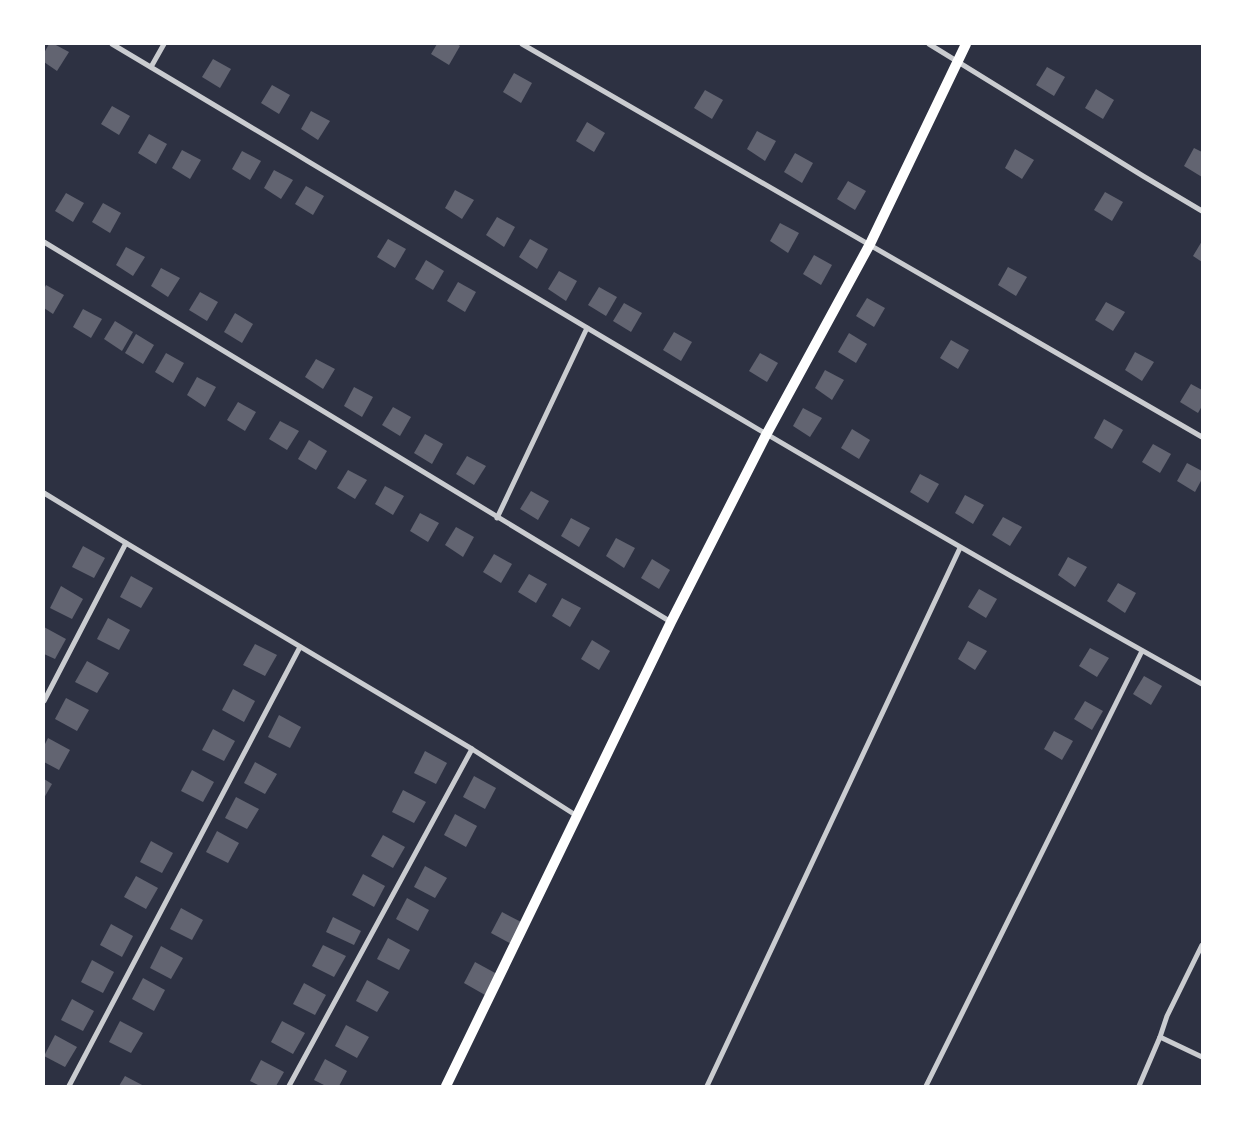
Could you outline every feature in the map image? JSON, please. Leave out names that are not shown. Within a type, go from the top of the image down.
[{"type":"main road","points":[[446,1086],[671,622],[766,435],[870,244],[966,44]]},
{"type":"street","points":[[112,44],[766,435],[960,548],[1202,684]]},
{"type":"street","points":[[151,67],[164,44]]},
{"type":"street","points":[[522,44],[1202,437]]},
{"type":"street","points":[[929,44],[1202,211]]},
{"type":"street","points":[[44,242],[671,622]]},
{"type":"street","points":[[498,518],[587,328]]},
{"type":"street","points":[[44,493],[472,749],[578,816]]},
{"type":"street","points":[[44,701],[126,543]]},
{"type":"street","points":[[707,1086],[960,548]]},
{"type":"street","points":[[70,1086],[300,647]]},
{"type":"street","points":[[926,1086],[1142,651]]},
{"type":"street","points":[[290,1086],[472,749]]},
{"type":"street","points":[[1139,1086],[1167,1016],[1202,945]]},
{"type":"street","points":[[1160,1037],[1202,1057]]},
{"type":"building","points":[[49,44],[54,44],[69,52],[57,71],[44,62],[44,53]]},
{"type":"building","points":[[437,44],[457,44],[460,46],[449,65],[431,54]]},
{"type":"building","points":[[213,59],[231,69],[220,88],[202,77]]},
{"type":"building","points":[[1047,67],[1065,77],[1054,96],[1036,85]]},
{"type":"building","points":[[514,73],[532,83],[521,103],[503,92]]},
{"type":"building","points":[[272,85],[290,95],[279,114],[261,103]]},
{"type":"building","points":[[1096,89],[1114,100],[1103,119],[1085,108]]},
{"type":"building","points":[[705,90],[723,100],[712,119],[694,108]]},
{"type":"building","points":[[112,106],[130,116],[119,135],[101,124]]},
{"type":"building","points":[[311,111],[330,121],[318,140],[301,129]]},
{"type":"building","points":[[587,122],[605,133],[594,152],[576,141]]},
{"type":"building","points":[[757,131],[776,141],[765,161],[747,149]]},
{"type":"building","points":[[149,134],[167,144],[156,164],[138,153]]},
{"type":"building","points":[[1194,148],[1202,152],[1202,177],[1184,166]]},
{"type":"building","points":[[1015,149],[1034,160],[1022,179],[1005,168]]},
{"type":"building","points":[[182,150],[201,160],[190,179],[172,168]]},
{"type":"building","points":[[242,151],[261,161],[250,180],[232,169]]},
{"type":"building","points":[[795,153],[813,163],[802,183],[784,172]]},
{"type":"building","points":[[274,170],[293,180],[281,199],[264,188]]},
{"type":"building","points":[[848,181],[866,191],[855,210],[837,199]]},
{"type":"building","points":[[306,186],[324,196],[313,215],[295,204]]},
{"type":"building","points":[[455,190],[474,200],[462,219],[445,208]]},
{"type":"building","points":[[1105,192],[1123,202],[1112,221],[1094,210]]},
{"type":"building","points":[[66,193],[84,203],[73,222],[55,211]]},
{"type":"building","points":[[103,203],[121,213],[110,233],[92,222]]},
{"type":"building","points":[[497,217],[515,227],[504,247],[486,235]]},
{"type":"building","points":[[780,223],[799,233],[788,253],[770,241]]},
{"type":"building","points":[[388,239],[406,249],[395,268],[377,257]]},
{"type":"building","points":[[530,239],[548,249],[537,269],[519,257]]},
{"type":"building","points":[[1202,241],[1202,262],[1193,256]]},
{"type":"building","points":[[126,247],[145,257],[133,276],[116,265]]},
{"type":"building","points":[[814,255],[832,265],[821,285],[803,274]]},
{"type":"building","points":[[426,260],[444,271],[433,290],[415,279]]},
{"type":"building","points":[[1008,267],[1027,277],[1016,296],[998,285]]},
{"type":"building","points":[[161,268],[180,278],[168,297],[151,286]]},
{"type":"building","points":[[559,271],[577,281],[566,301],[548,289]]},
{"type":"building","points":[[458,282],[476,292],[465,312],[447,301]]},
{"type":"building","points":[[46,285],[64,295],[53,314],[44,308],[44,289]]},
{"type":"building","points":[[599,287],[617,297],[606,316],[588,305]]},
{"type":"building","points":[[200,292],[218,302],[207,321],[189,310]]},
{"type":"building","points":[[867,298],[885,308],[874,327],[856,316]]},
{"type":"building","points":[[1106,302],[1125,312],[1113,331],[1095,320]]},
{"type":"building","points":[[624,303],[642,313],[631,332],[613,321]]},
{"type":"building","points":[[83,309],[102,319],[91,338],[73,327]]},
{"type":"building","points":[[235,313],[253,324],[242,343],[224,332]]},
{"type":"building","points":[[115,321],[133,332],[122,351],[104,339]]},
{"type":"building","points":[[674,332],[692,342],[681,361],[663,350]]},
{"type":"building","points":[[849,333],[867,344],[856,363],[838,352]]},
{"type":"building","points":[[136,334],[154,345],[143,364],[125,353]]},
{"type":"building","points":[[951,340],[969,350],[958,369],[940,358]]},
{"type":"building","points":[[1135,352],[1154,362],[1142,381],[1125,370]]},
{"type":"building","points":[[166,353],[184,363],[173,383],[155,372]]},
{"type":"building","points":[[760,353],[778,363],[767,382],[749,371]]},
{"type":"building","points":[[316,359],[335,369],[323,389],[305,377]]},
{"type":"building","points":[[825,370],[844,380],[832,400],[815,388]]},
{"type":"building","points":[[197,377],[216,387],[205,407],[187,395]]},
{"type":"building","points":[[1191,384],[1202,390],[1202,406],[1198,413],[1180,402]]},
{"type":"building","points":[[354,387],[373,397],[362,417],[344,406]]},
{"type":"building","points":[[238,402],[256,412],[245,431],[227,420]]},
{"type":"building","points":[[393,407],[411,417],[400,436],[382,425]]},
{"type":"building","points":[[803,408],[822,418],[810,437],[793,426]]},
{"type":"building","points":[[1104,419],[1123,430],[1112,449],[1094,438]]},
{"type":"building","points":[[280,421],[299,431],[287,450],[269,439]]},
{"type":"building","points":[[852,429],[870,440],[859,459],[841,448]]},
{"type":"building","points":[[425,434],[443,444],[432,464],[414,453]]},
{"type":"building","points":[[309,440],[327,451],[316,470],[298,459]]},
{"type":"building","points":[[1153,444],[1171,454],[1160,473],[1142,462]]},
{"type":"building","points":[[467,456],[486,466],[474,485],[456,474]]},
{"type":"building","points":[[1187,463],[1202,471],[1202,479],[1195,492],[1177,481]]},
{"type":"building","points":[[348,470],[367,480],[355,499],[337,488]]},
{"type":"building","points":[[920,474],[939,484],[928,503],[910,492]]},
{"type":"building","points":[[385,486],[404,496],[393,515],[375,504]]},
{"type":"building","points":[[531,491],[549,501],[538,520],[520,509]]},
{"type":"building","points":[[965,495],[984,505],[973,524],[955,513]]},
{"type":"building","points":[[420,513],[439,523],[428,542],[410,531]]},
{"type":"building","points":[[1003,517],[1022,527],[1010,546],[992,535]]},
{"type":"building","points":[[571,518],[590,528],[579,547],[561,536]]},
{"type":"building","points":[[456,527],[474,537],[463,557],[445,545]]},
{"type":"building","points":[[616,538],[635,548],[624,568],[606,556]]},
{"type":"building","points":[[83,546],[105,558],[94,578],[72,567]]},
{"type":"building","points":[[494,554],[512,564],[501,583],[483,572]]},
{"type":"building","points":[[1068,557],[1087,567],[1075,587],[1058,575]]},
{"type":"building","points":[[652,559],[670,570],[659,589],[641,578]]},
{"type":"building","points":[[529,574],[547,584],[536,603],[518,592]]},
{"type":"building","points":[[131,576],[153,588],[141,608],[120,597]]},
{"type":"building","points":[[1118,583],[1136,593],[1125,613],[1107,601]]},
{"type":"building","points":[[61,586],[83,599],[72,619],[50,608]]},
{"type":"building","points":[[979,589],[997,599],[986,618],[968,607]]},
{"type":"building","points":[[562,598],[581,608],[570,627],[552,616]]},
{"type":"building","points":[[108,618],[130,630],[119,650],[97,639]]},
{"type":"building","points":[[44,627],[66,639],[55,659],[44,654]]},
{"type":"building","points":[[592,640],[610,651],[599,670],[581,659]]},
{"type":"building","points":[[968,641],[987,651],[975,670],[958,659]]},
{"type":"building","points":[[255,644],[277,655],[265,676],[243,665]]},
{"type":"building","points":[[1090,648],[1109,658],[1097,677],[1079,666]]},
{"type":"building","points":[[87,661],[109,673],[97,693],[75,682]]},
{"type":"building","points":[[1144,676],[1162,686],[1151,705],[1133,694]]},
{"type":"building","points":[[233,689],[255,701],[244,722],[222,710]]},
{"type":"building","points":[[66,698],[89,710],[77,731],[55,719]]},
{"type":"building","points":[[1085,701],[1103,711],[1092,730],[1074,719]]},
{"type":"building","points":[[279,715],[301,727],[290,748],[268,737]]},
{"type":"building","points":[[213,729],[235,741],[224,761],[202,750]]},
{"type":"building","points":[[1054,731],[1073,741],[1062,760],[1044,749]]},
{"type":"building","points":[[48,738],[70,750],[59,770],[44,762],[44,746]]},
{"type":"building","points":[[425,751],[447,763],[436,784],[414,773]]},
{"type":"building","points":[[255,762],[277,774],[265,794],[244,783]]},
{"type":"building","points":[[192,770],[214,782],[203,802],[181,791]]},
{"type":"building","points":[[474,776],[496,788],[485,809],[463,797]]},
{"type":"building","points":[[44,779],[52,784],[44,798]]},
{"type":"building","points":[[403,790],[426,802],[414,823],[392,812]]},
{"type":"building","points":[[236,797],[259,809],[247,829],[225,818]]},
{"type":"building","points":[[455,814],[477,826],[466,847],[444,835]]},
{"type":"building","points":[[217,831],[239,843],[228,863],[206,852]]},
{"type":"building","points":[[383,835],[405,847],[393,868],[371,856]]},
{"type":"building","points":[[151,841],[173,853],[162,873],[140,862]]},
{"type":"building","points":[[425,866],[447,878],[435,898],[414,887]]},
{"type":"building","points":[[363,874],[385,886],[374,907],[352,895]]},
{"type":"building","points":[[136,876],[158,888],[146,909],[124,897]]},
{"type":"building","points":[[407,898],[429,910],[418,931],[396,919]]},
{"type":"building","points":[[181,908],[203,920],[192,940],[170,929]]},
{"type":"building","points":[[502,912],[525,924],[513,945],[491,933]]},
{"type":"building","points":[[333,917],[361,931],[354,945],[326,932]]},
{"type":"building","points":[[111,924],[133,936],[122,957],[100,945]]},
{"type":"building","points":[[388,938],[410,950],[399,970],[377,959]]},
{"type":"building","points":[[323,945],[346,956],[334,977],[312,966]]},
{"type":"building","points":[[161,946],[183,958],[171,979],[150,968]]},
{"type":"building","points":[[92,960],[114,972],[103,993],[81,982]]},
{"type":"building","points":[[475,962],[497,974],[485,995],[464,983]]},
{"type":"building","points":[[143,978],[165,990],[154,1011],[132,999]]},
{"type":"building","points":[[367,980],[389,992],[377,1012],[356,1001]]},
{"type":"building","points":[[304,983],[326,995],[315,1015],[293,1004]]},
{"type":"building","points":[[72,999],[94,1011],[83,1031],[61,1020]]},
{"type":"building","points":[[120,1021],[143,1033],[131,1053],[109,1042]]},
{"type":"building","points":[[282,1021],[305,1033],[293,1054],[271,1042]]},
{"type":"building","points":[[346,1025],[369,1037],[357,1058],[335,1046]]},
{"type":"building","points":[[55,1035],[77,1047],[65,1067],[44,1056]]},
{"type":"building","points":[[325,1059],[347,1071],[339,1086],[326,1086],[314,1080]]},
{"type":"building","points":[[261,1060],[284,1072],[276,1086],[260,1086],[250,1081]]},
{"type":"building","points":[[125,1076],[144,1086],[119,1086]]}]
